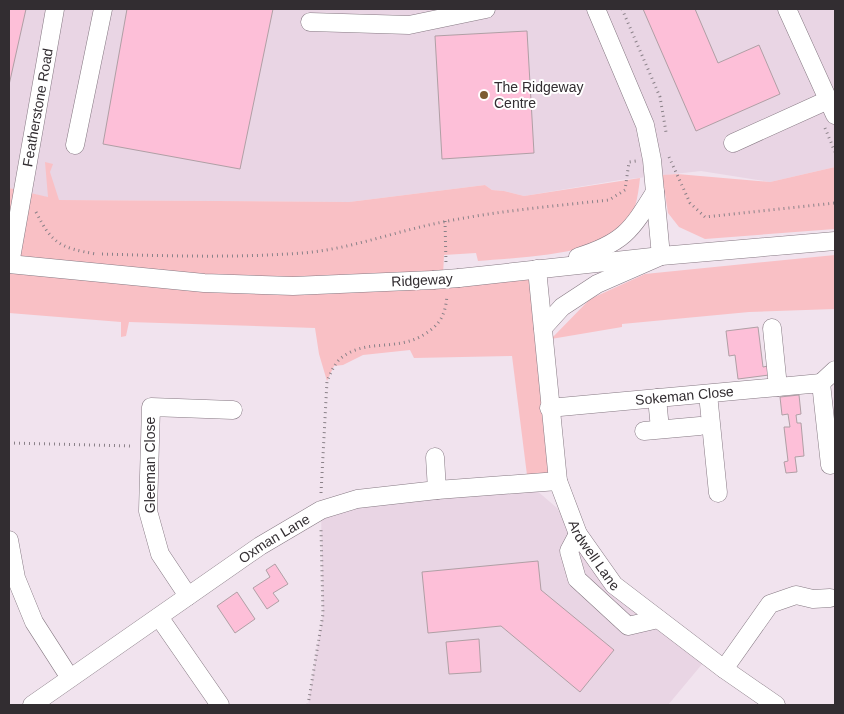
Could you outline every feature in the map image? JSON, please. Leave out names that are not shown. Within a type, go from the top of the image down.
[{"type":"street","name":"Featherstone Road","points":[[9,264],[17,205],[55,9]]},
{"type":"street","points":[[75,145],[103,9]]},
{"type":"street","points":[[310,22],[409,24],[486,9]]},
{"type":"street","points":[[543,328],[562,307],[597,284],[661,256],[655,192],[645,125],[596,9]]},
{"type":"street","points":[[733,143],[832,107],[787,9]]},
{"type":"street","points":[[536,269],[606,248],[636,223],[655,192]]},
{"type":"street","name":"Ridgeway","points":[[9,264],[204,283],[293,286],[446,279],[661,256],[835,241]]},
{"type":"street","name":"Ardwell Lane","points":[[536,269],[558,481],[578,534],[614,585],[724,669],[776,705]]},
{"type":"street","points":[[772,328],[778,387]]},
{"type":"street","points":[[835,370],[821,383],[830,465],[835,464]]},
{"type":"street","name":"Sokeman Close","points":[[549,408],[821,383]]},
{"type":"street","points":[[708,394],[718,493]]},
{"type":"street","points":[[657,398],[652,430],[700,426]]},
{"type":"street","name":"Gleeman Close","points":[[188,596],[160,554],[148,511],[150,406],[233,410]]},
{"type":"street","points":[[435,457],[437,490]]},
{"type":"street","name":"Oxman Lane","points":[[32,705],[260,546],[321,510],[357,499],[437,490],[558,481]]},
{"type":"street","points":[[578,534],[569,550],[577,579],[628,626],[658,619]]},
{"type":"street","points":[[9,540],[16,578],[34,622],[70,678]]},
{"type":"street","points":[[724,669],[770,604],[796,595],[813,599],[830,598]]},
{"type":"street","points":[[159,617],[220,705]]},
{"type":"path","points":[[622,9],[660,97],[667,140]]},
{"type":"path","points":[[668,148],[670,157]]},
{"type":"path","points":[[17,205],[35,194],[36,211],[54,241],[69,249],[99,254],[202,256],[304,253],[350,246],[445,222],[446,279],[442,319],[420,339],[408,344],[360,348],[341,358],[334,366],[328,381],[321,510],[323,614],[308,705]]},
{"type":"path","points":[[9,443],[148,446]]},
{"type":"shaded area","points":[[9,9],[835,9],[835,167],[770,182],[701,171],[620,180],[524,196],[492,190],[485,185],[349,202],[58,200],[9,188]]},
{"type":"shaded area","points":[[45,162],[53,164],[50,172],[59,200],[349,202],[485,185],[492,190],[524,196],[640,178],[637,200],[629,220],[620,231],[607,239],[572,250],[532,257],[478,261],[476,253],[444,255],[443,276],[537,269],[558,481],[528,483],[512,356],[414,358],[410,350],[363,355],[343,365],[334,366],[327,381],[319,354],[315,328],[129,322],[126,336],[121,337],[121,322],[9,313],[9,264],[18,207],[9,217],[9,188],[48,197]]},
{"type":"shaded area","points":[[835,167],[835,229],[705,239],[679,227],[668,213],[662,175],[677,174],[770,182]]},
{"type":"shaded area","points":[[835,255],[835,309],[749,312],[622,324],[622,327],[551,339],[590,299],[645,274]]},
{"type":"shaded area","points":[[528,483],[557,508],[591,570],[703,663],[668,705],[308,705],[323,614],[321,510]]},
{"type":"building","points":[[9,9],[26,9],[9,85]]},
{"type":"building","points":[[127,9],[273,9],[240,169],[103,144]]},
{"type":"building","points":[[643,9],[695,9],[718,63],[759,45],[780,94],[696,131]]},
{"type":"building","name":"The Ridgeway Centre","points":[[527,31],[534,153],[442,159],[435,36]]},
{"type":"building","points":[[758,327],[763,367],[768,366],[769,375],[738,379],[735,355],[729,356],[726,331]]},
{"type":"building","points":[[799,395],[801,414],[796,415],[797,423],[801,423],[804,456],[795,457],[797,472],[786,473],[784,462],[788,461],[784,427],[790,427],[788,414],[782,415],[780,397]]},
{"type":"building","points":[[538,561],[541,590],[614,650],[580,692],[501,626],[428,633],[422,572]]},
{"type":"building","points":[[275,564],[288,584],[273,593],[279,601],[267,609],[253,588],[270,577],[266,570]]},
{"type":"building","points":[[237,592],[255,619],[235,633],[217,606]]},
{"type":"building","points":[[479,639],[481,672],[449,674],[446,642]]},
{"type":"place","name":"The Ridgeway Centre","points":[[484,95]]}]
